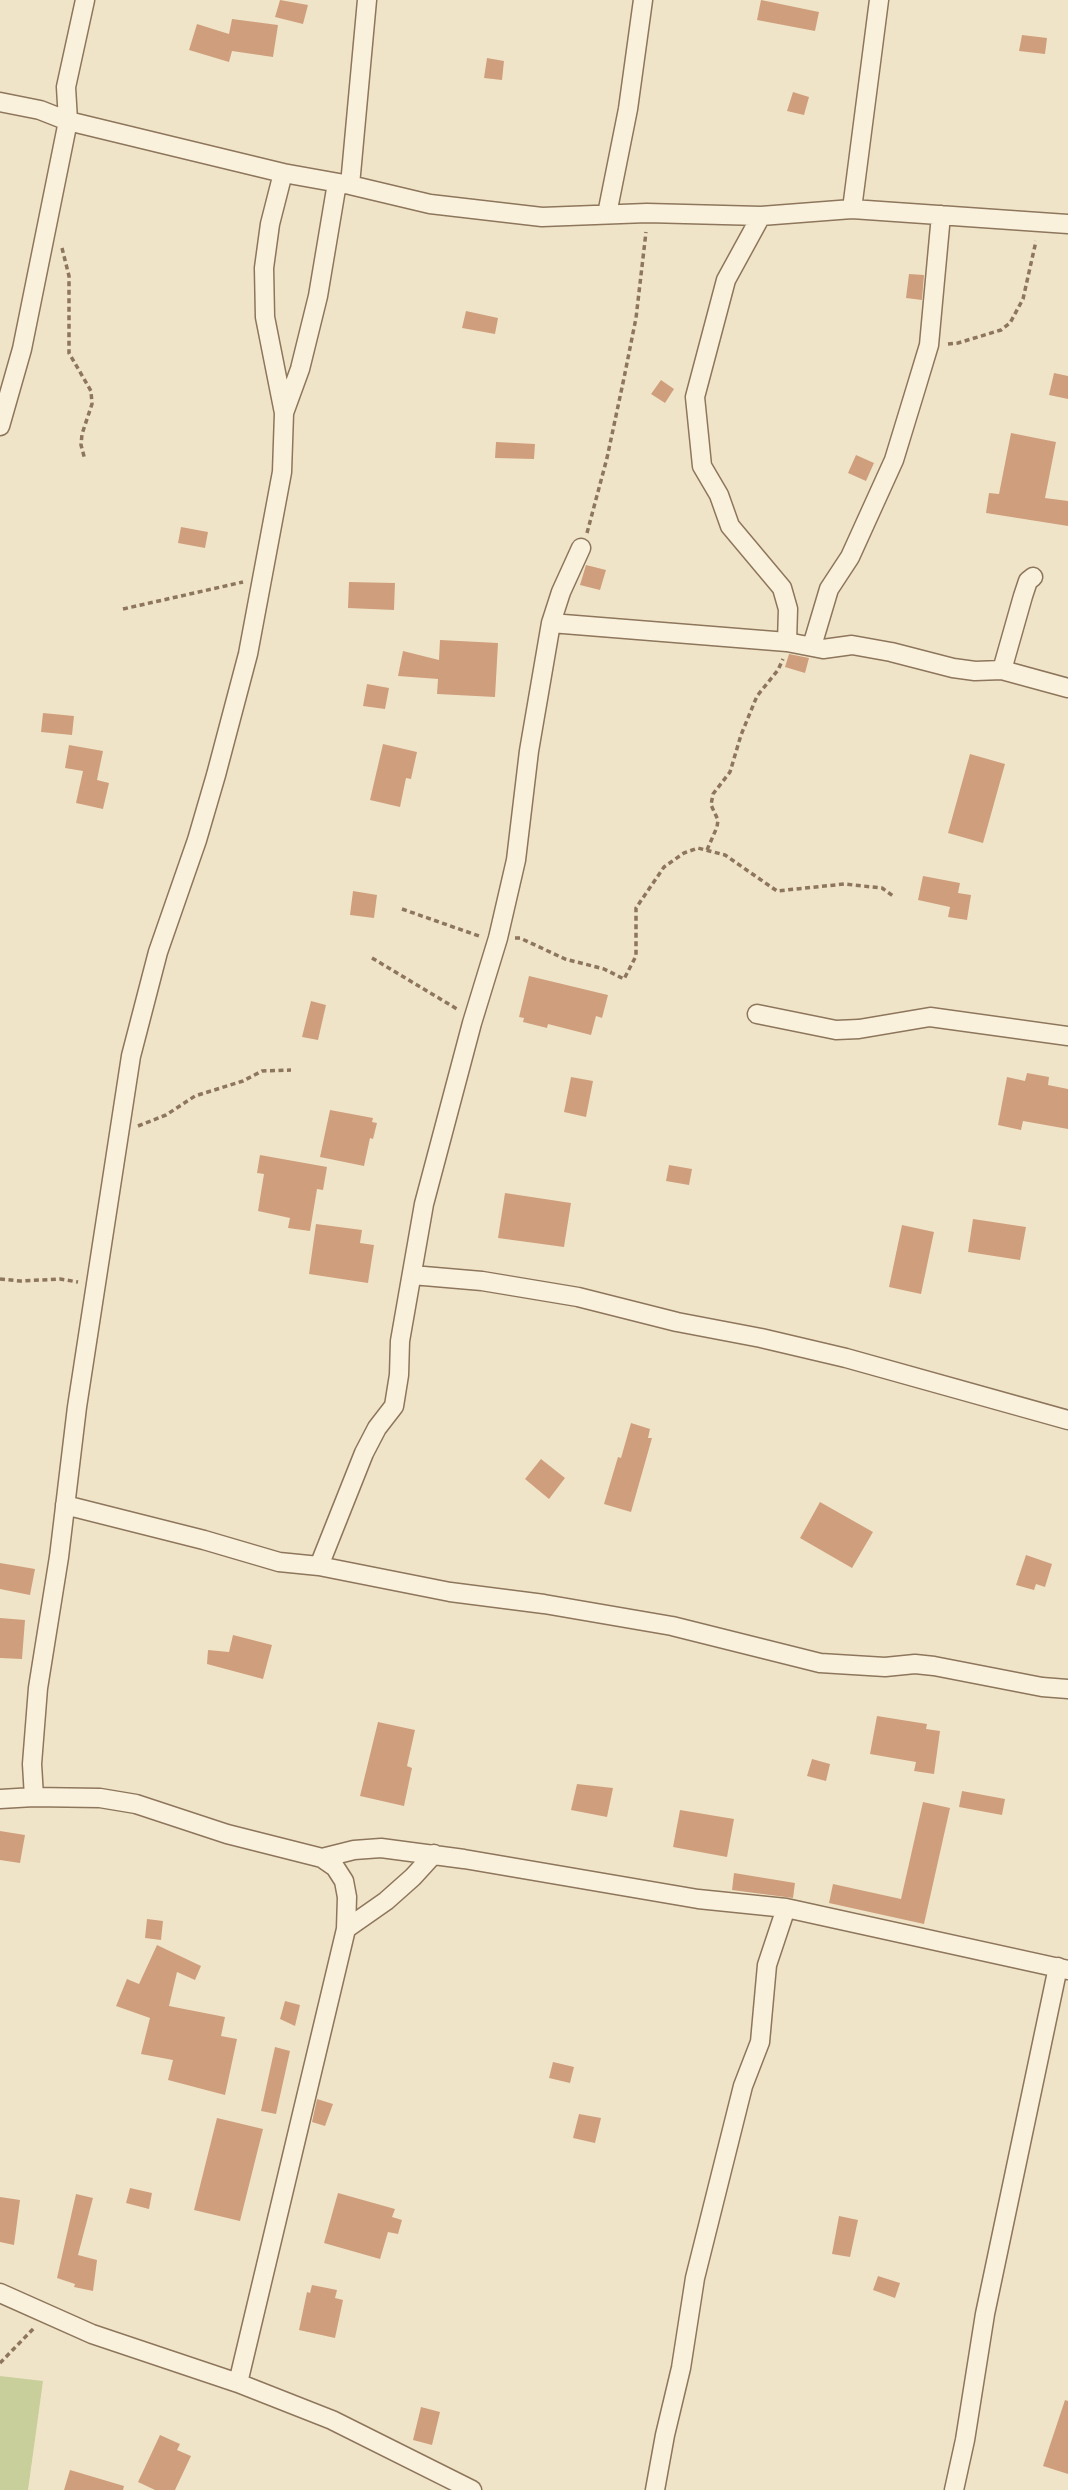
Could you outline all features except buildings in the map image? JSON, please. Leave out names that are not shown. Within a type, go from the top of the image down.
[{"type":"street","points":[[0,426],[22,349],[68,121],[66,87],[85,0]]},
{"type":"street","points":[[284,412],[300,369],[343,184],[367,0]]},
{"type":"street","points":[[607,214],[628,109],[643,0]]},
{"type":"street","points":[[852,209],[879,0]]},
{"type":"street","points":[[0,102],[283,173],[430,204],[542,217],[607,214],[761,216],[852,209],[1068,224]]},
{"type":"street","points":[[34,1797],[32,1764],[38,1688],[118,1129],[131,1056],[145,997],[216,775],[248,654],[282,472],[284,412],[265,317],[264,268],[270,224],[283,173]]},
{"type":"street","points":[[812,646],[829,589],[850,557],[894,460],[929,345],[941,215]]},
{"type":"street","points":[[761,216],[726,280],[695,397],[702,466],[719,495],[730,526],[782,588],[788,609],[787,642]]},
{"type":"street","points":[[319,1566],[364,1452],[377,1428],[394,1406],[400,1375],[400,1341],[424,1204],[472,1023],[498,938],[516,860],[529,751],[551,623],[561,592],[581,548]]},
{"type":"street","points":[[1002,670],[1023,596],[1028,581],[1033,577]]},
{"type":"street","points":[[551,623],[787,642],[823,649],[852,645],[953,668],[975,671],[1002,670],[1068,688]]},
{"type":"street","points":[[757,1014],[836,1030],[859,1029],[930,1017],[1068,1036]]},
{"type":"street","points":[[412,1275],[482,1281],[578,1297],[677,1322],[846,1357],[1068,1420]]},
{"type":"street","points":[[65,1505],[204,1539],[279,1562],[319,1566],[450,1592],[544,1604],[672,1626],[820,1663],[885,1667],[915,1664],[1068,1689]]},
{"type":"street","points":[[0,1799],[100,1798],[136,1804],[227,1834],[322,1858],[335,1867],[344,1881],[347,1897],[346,1929],[238,2383]]},
{"type":"street","points":[[322,1858],[354,1850],[382,1848],[434,1854],[698,1899],[786,1908],[1063,1968],[985,2314],[965,2440],[954,2490]]},
{"type":"street","points":[[346,1929],[413,1877],[434,1854]]},
{"type":"street","points":[[655,2490],[681,2368],[695,2277],[743,2086],[760,2042],[767,1965],[786,1908]]},
{"type":"street","points":[[0,2294],[92,2334],[238,2383],[332,2420],[472,2490]]},
{"type":"path","points":[[581,548],[607,458],[629,354],[648,214]]},
{"type":"path","points":[[929,345],[958,343],[1001,330],[1010,323],[1023,299],[1040,223]]},
{"type":"path","points":[[60,240],[69,276],[69,353],[90,391],[92,404],[82,433],[81,445],[85,460]]},
{"type":"path","points":[[123,609],[262,578]]},
{"type":"path","points":[[707,850],[718,820],[711,805],[713,794],[730,772],[744,725],[757,696],[778,670],[787,642]]},
{"type":"path","points":[[402,908],[469,934],[498,938],[520,937],[565,959],[604,969],[624,979],[636,956],[634,917],[640,902],[664,867],[698,848],[725,855],[777,891],[844,884],[882,888],[893,896]]},
{"type":"path","points":[[372,958],[456,1007],[472,1023]]},
{"type":"path","points":[[118,1129],[148,1123],[195,1096],[243,1082],[262,1071],[291,1070]]},
{"type":"path","points":[[0,1279],[60,1279],[96,1285]]},
{"type":"path","points":[[0,2363],[46,2315]]},
{"type":"green space","points":[[0,2376],[43,2381],[28,2490],[0,2490]]}]
